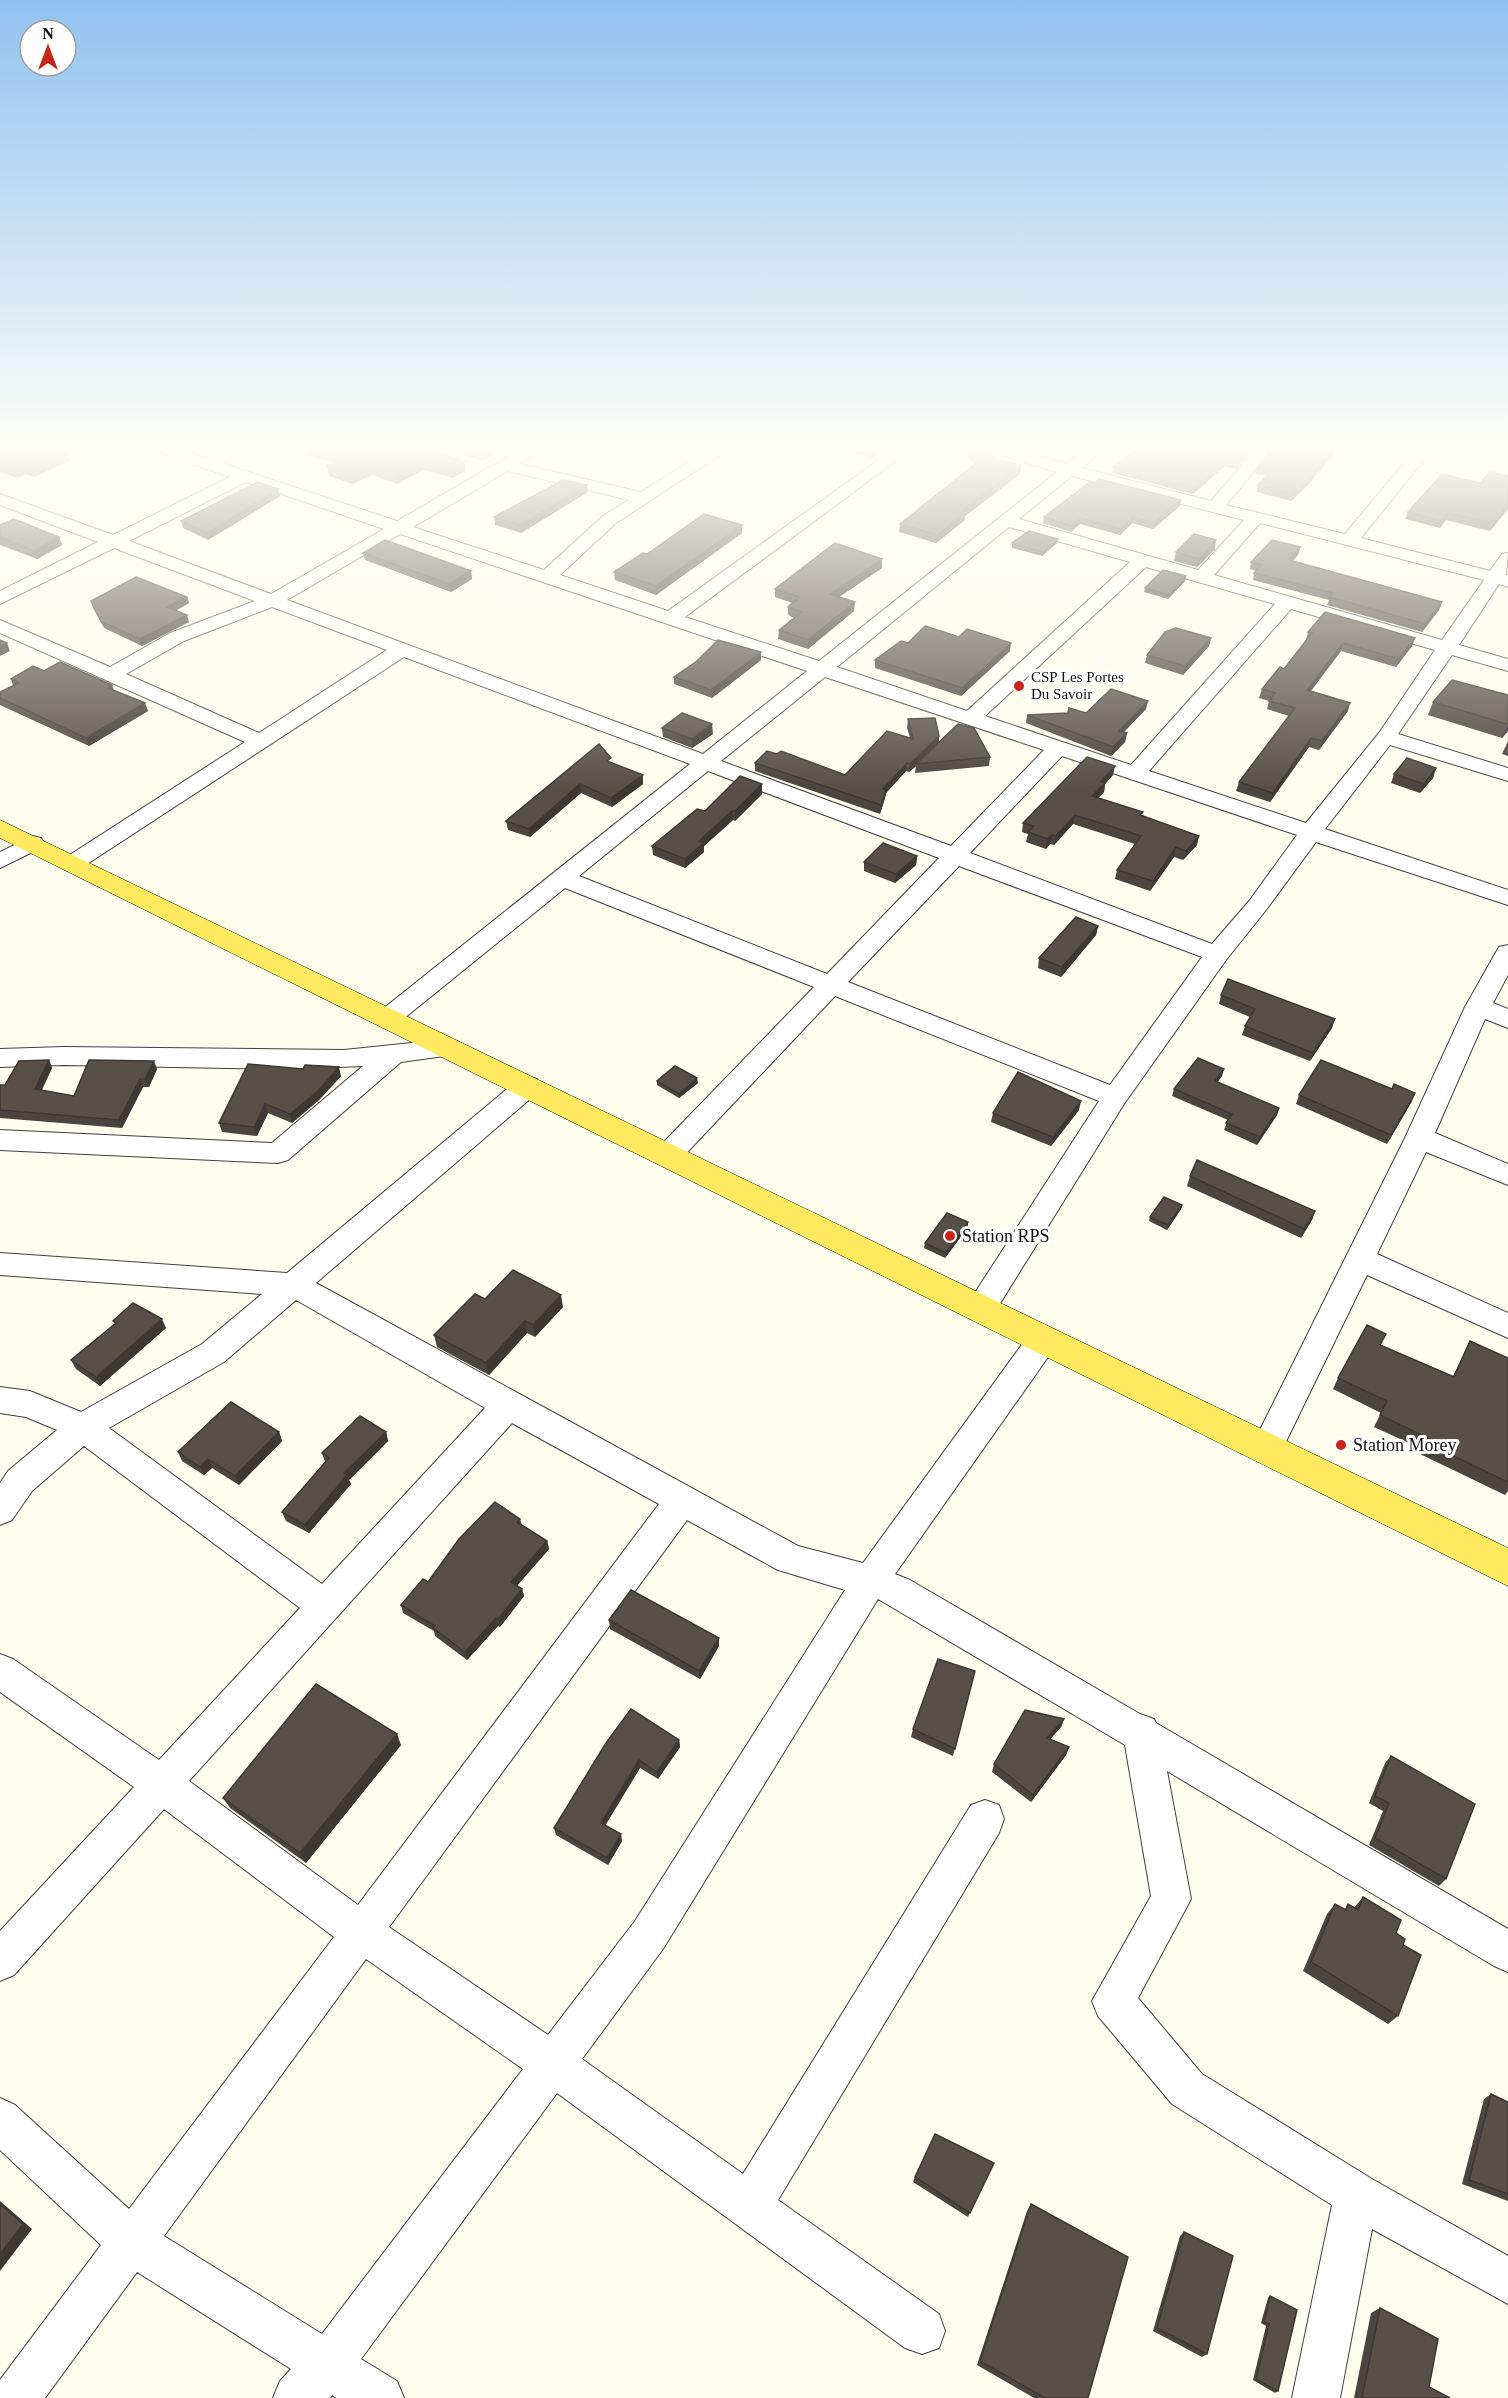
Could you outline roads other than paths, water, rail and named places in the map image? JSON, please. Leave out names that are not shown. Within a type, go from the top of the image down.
[{"type":"main road","points":[[0,828],[1508,1568]]},
{"type":"street","points":[[0,598],[72,563]]},
{"type":"street","points":[[171,563],[1217,954]]},
{"type":"street","points":[[112,674],[177,637],[272,601],[337,563]]},
{"type":"street","points":[[505,563],[1508,898]]},
{"type":"street","points":[[547,577],[562,563]]},
{"type":"street","points":[[671,618],[747,563]]},
{"type":"street","points":[[388,1018],[954,563]]},
{"type":"street","points":[[971,718],[1140,563]]},
{"type":"street","points":[[1149,563],[1508,666]]},
{"type":"street","points":[[1202,578],[1215,563]]},
{"type":"street","points":[[1436,563],[1500,579]]},
{"type":"street","points":[[980,1310],[1115,1097],[1217,954],[1258,905],[1311,831],[1386,737],[1447,648],[1500,579],[1506,563]]},
{"type":"street","points":[[1136,773],[1258,637],[1286,602]]},
{"type":"street","points":[[0,626],[261,741]]},
{"type":"street","points":[[73,863],[401,650]]},
{"type":"street","points":[[1386,737],[1508,775]]},
{"type":"street","points":[[668,1155],[1059,747]]},
{"type":"street","points":[[0,861],[33,843]]},
{"type":"street","points":[[562,878],[1115,1097]]},
{"type":"street","points":[[1267,1448],[1419,1138],[1478,1007],[1508,953]]},
{"type":"street","points":[[1478,1007],[1508,1019]]},
{"type":"street","points":[[0,1058],[64,1056],[290,1060],[450,1048]]},
{"type":"street","points":[[0,1140],[278,1153],[394,1054]]},
{"type":"street","points":[[0,1510],[20,1480],[83,1427],[213,1353],[528,1086]]},
{"type":"street","points":[[1419,1138],[1508,1174]]},
{"type":"street","points":[[1359,1259],[1508,1326]]},
{"type":"street","points":[[2,1269],[296,1285],[508,1405],[790,1559],[898,1591],[1141,1732],[1508,1952]]},
{"type":"street","points":[[297,2398],[328,2365],[649,1935],[870,1581],[1042,1341]]},
{"type":"street","points":[[0,1400],[30,1404],[83,1427],[325,1605]]},
{"type":"street","points":[[0,1961],[508,1405]]},
{"type":"street","points":[[16,2398],[682,1500]]},
{"type":"street","points":[[0,1671],[162,1784],[362,1932],[553,2064],[922,2331]]},
{"type":"street","points":[[1141,1732],[1171,1899],[1113,2001],[1187,2090],[1356,2195],[1508,2281]]},
{"type":"street","points":[[749,2206],[985,1819]]},
{"type":"street","points":[[0,2120],[131,2242],[380,2398]]},
{"type":"street","points":[[1316,2398],[1356,2195]]},
{"type":"place","name":"CSP Les Portes Du Savoir","points":[[1019,686]]},
{"type":"place","name":"Station RPS","points":[[950,1236]]},
{"type":"place","name":"Station Morey","points":[[1341,1445]]}]
